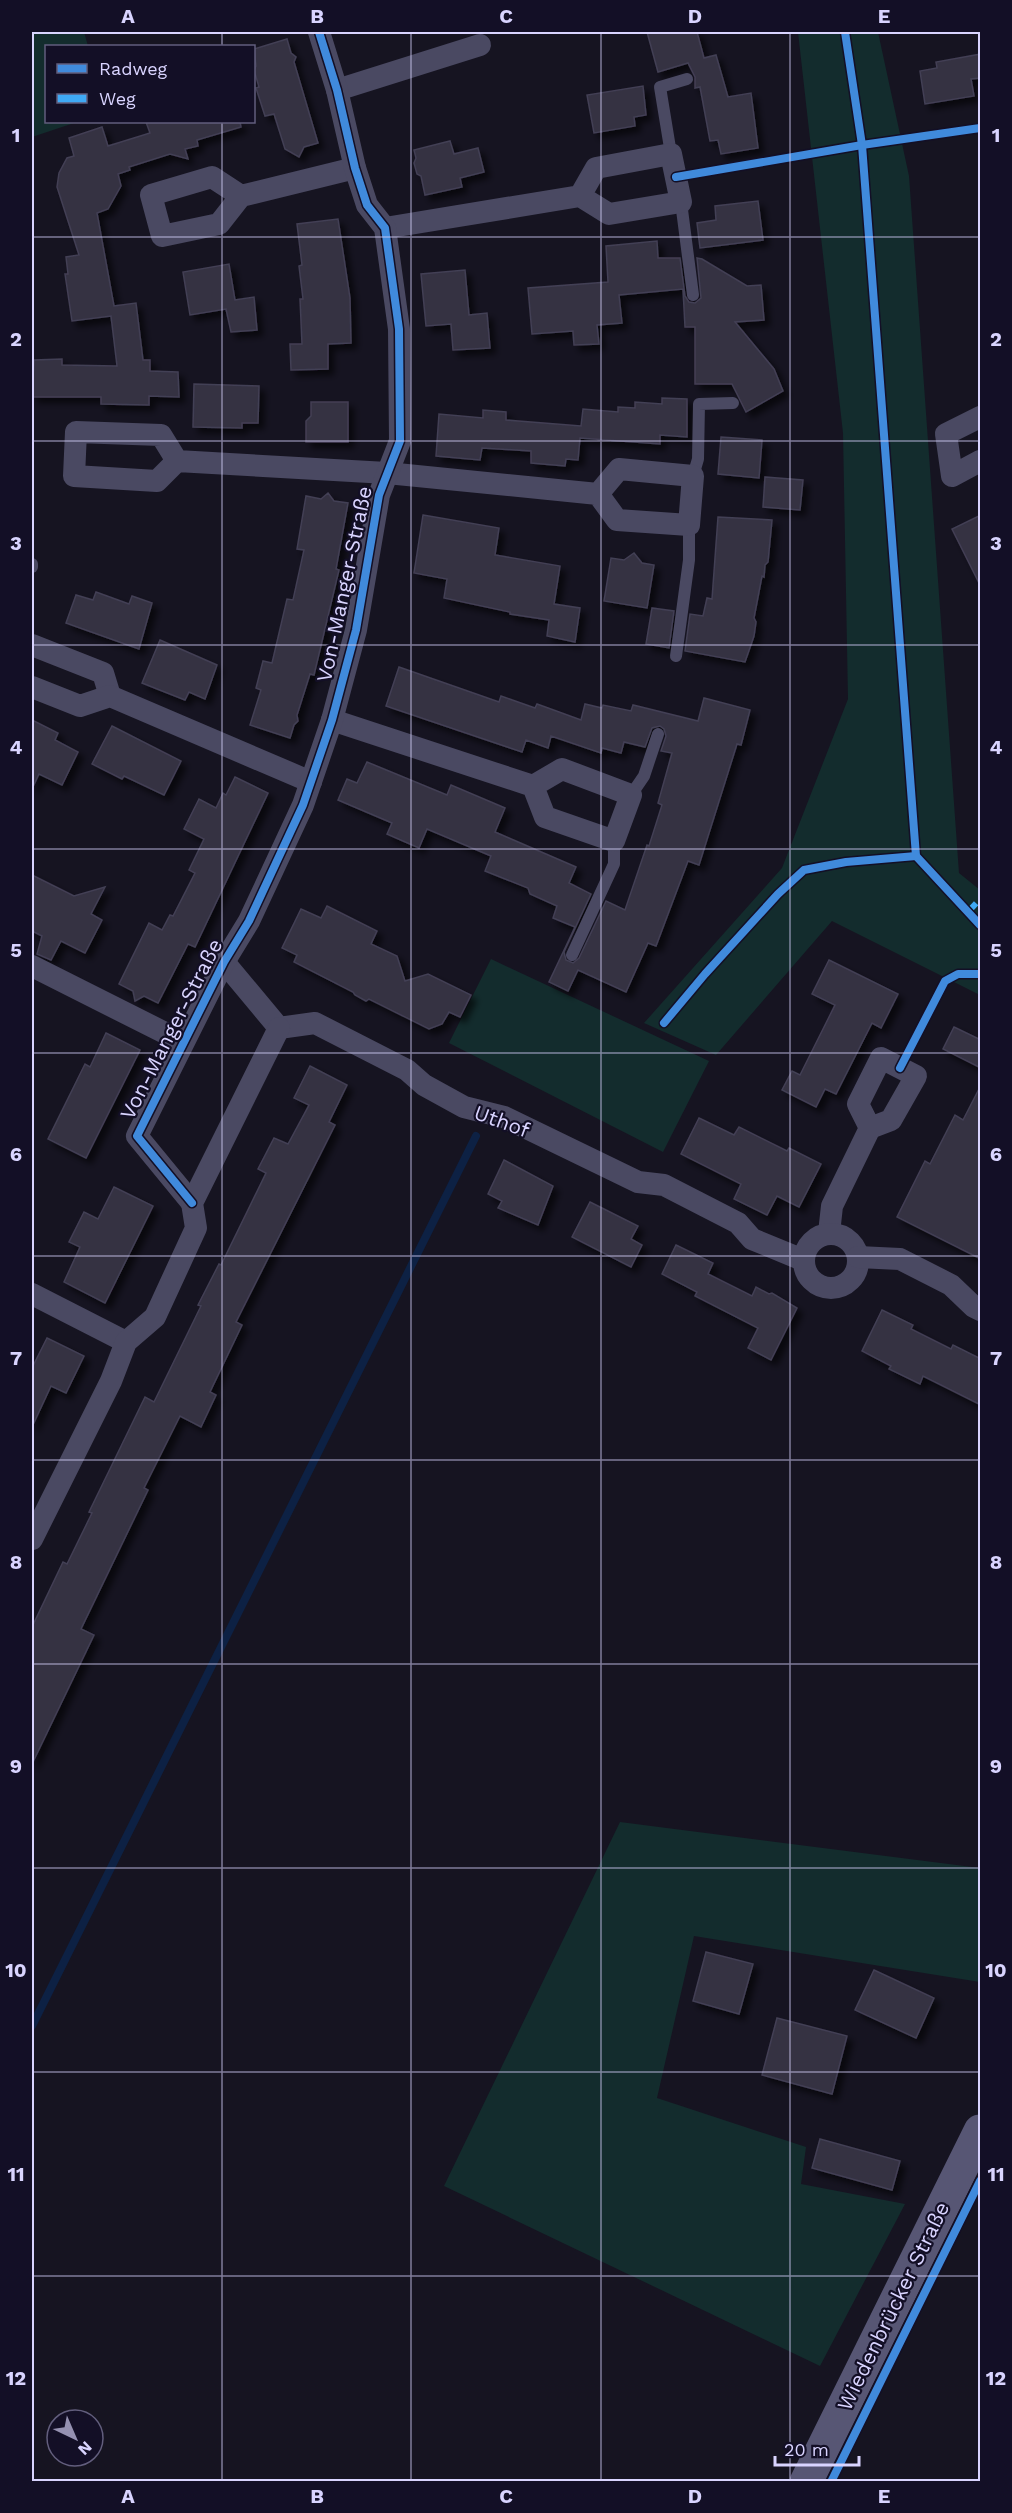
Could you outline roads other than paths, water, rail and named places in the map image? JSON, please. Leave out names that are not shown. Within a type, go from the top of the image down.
[{"type":"street","name":"Von-Manger-Straße","points":[[192,1203],[137,1136],[224,962],[249,921],[303,805],[332,720],[356,630],[379,495],[400,441],[399,329],[385,228],[367,205],[355,168],[337,90],[319,32]]},
{"type":"street","points":[[337,90],[480,45]]},
{"type":"street","points":[[385,228],[580,196],[609,213],[681,202],[671,154],[596,168],[580,196]]},
{"type":"street","points":[[241,196],[355,168]]},
{"type":"street","points":[[981,417],[946,434],[952,476],[981,461]]},
{"type":"street","name":"Von-Manger-Straße","points":[[177,460],[387,473],[598,494]]},
{"type":"street","points":[[619,469],[693,476],[689,525],[617,520],[598,494],[619,469]]},
{"type":"street","points":[[32,645],[103,673],[110,696]]},
{"type":"street","points":[[32,687],[80,706],[110,696],[310,782]]},
{"type":"street","points":[[332,720],[533,786],[562,769],[631,795],[614,841],[545,817],[533,786]]},
{"type":"street","points":[[32,1539],[111,1381],[126,1342],[154,1317],[195,1228],[192,1203],[279,1028],[224,962]]},
{"type":"street","name":"Von-Manger-Straße","points":[[32,966],[183,1042]]},
{"type":"street","name":"Uthof","points":[[279,1028],[315,1023],[407,1070],[424,1085],[464,1107],[504,1117],[638,1182],[664,1185],[738,1223],[752,1239],[803,1260]]},
{"type":"street","points":[[829,1233],[832,1206],[870,1128]]},
{"type":"street","points":[[829,1233],[842,1235],[853,1244],[858,1257],[857,1270],[850,1281],[839,1287],[826,1288],[814,1283],[805,1273],[803,1260],[806,1247],[816,1237],[829,1233]]},
{"type":"street","points":[[858,1257],[900,1259],[951,1285],[974,1307],[981,1310]]},
{"type":"street","points":[[32,1294],[126,1342]]},
{"type":"street","name":"Wiedenbrücker Straße","points":[[806,2481],[981,2131]]},
{"type":"lane","points":[[671,154],[660,87],[687,79]]},
{"type":"lane","points":[[681,202],[693,295]]},
{"type":"lane","points":[[693,476],[698,459],[699,404],[733,403]]},
{"type":"lane","points":[[675,656],[689,560],[689,525]]},
{"type":"lane","points":[[631,795],[644,776],[658,734]]},
{"type":"lane","points":[[572,955],[615,864],[614,841]]},
{"type":"waterway","points":[[32,2026],[476,1136]]}]
